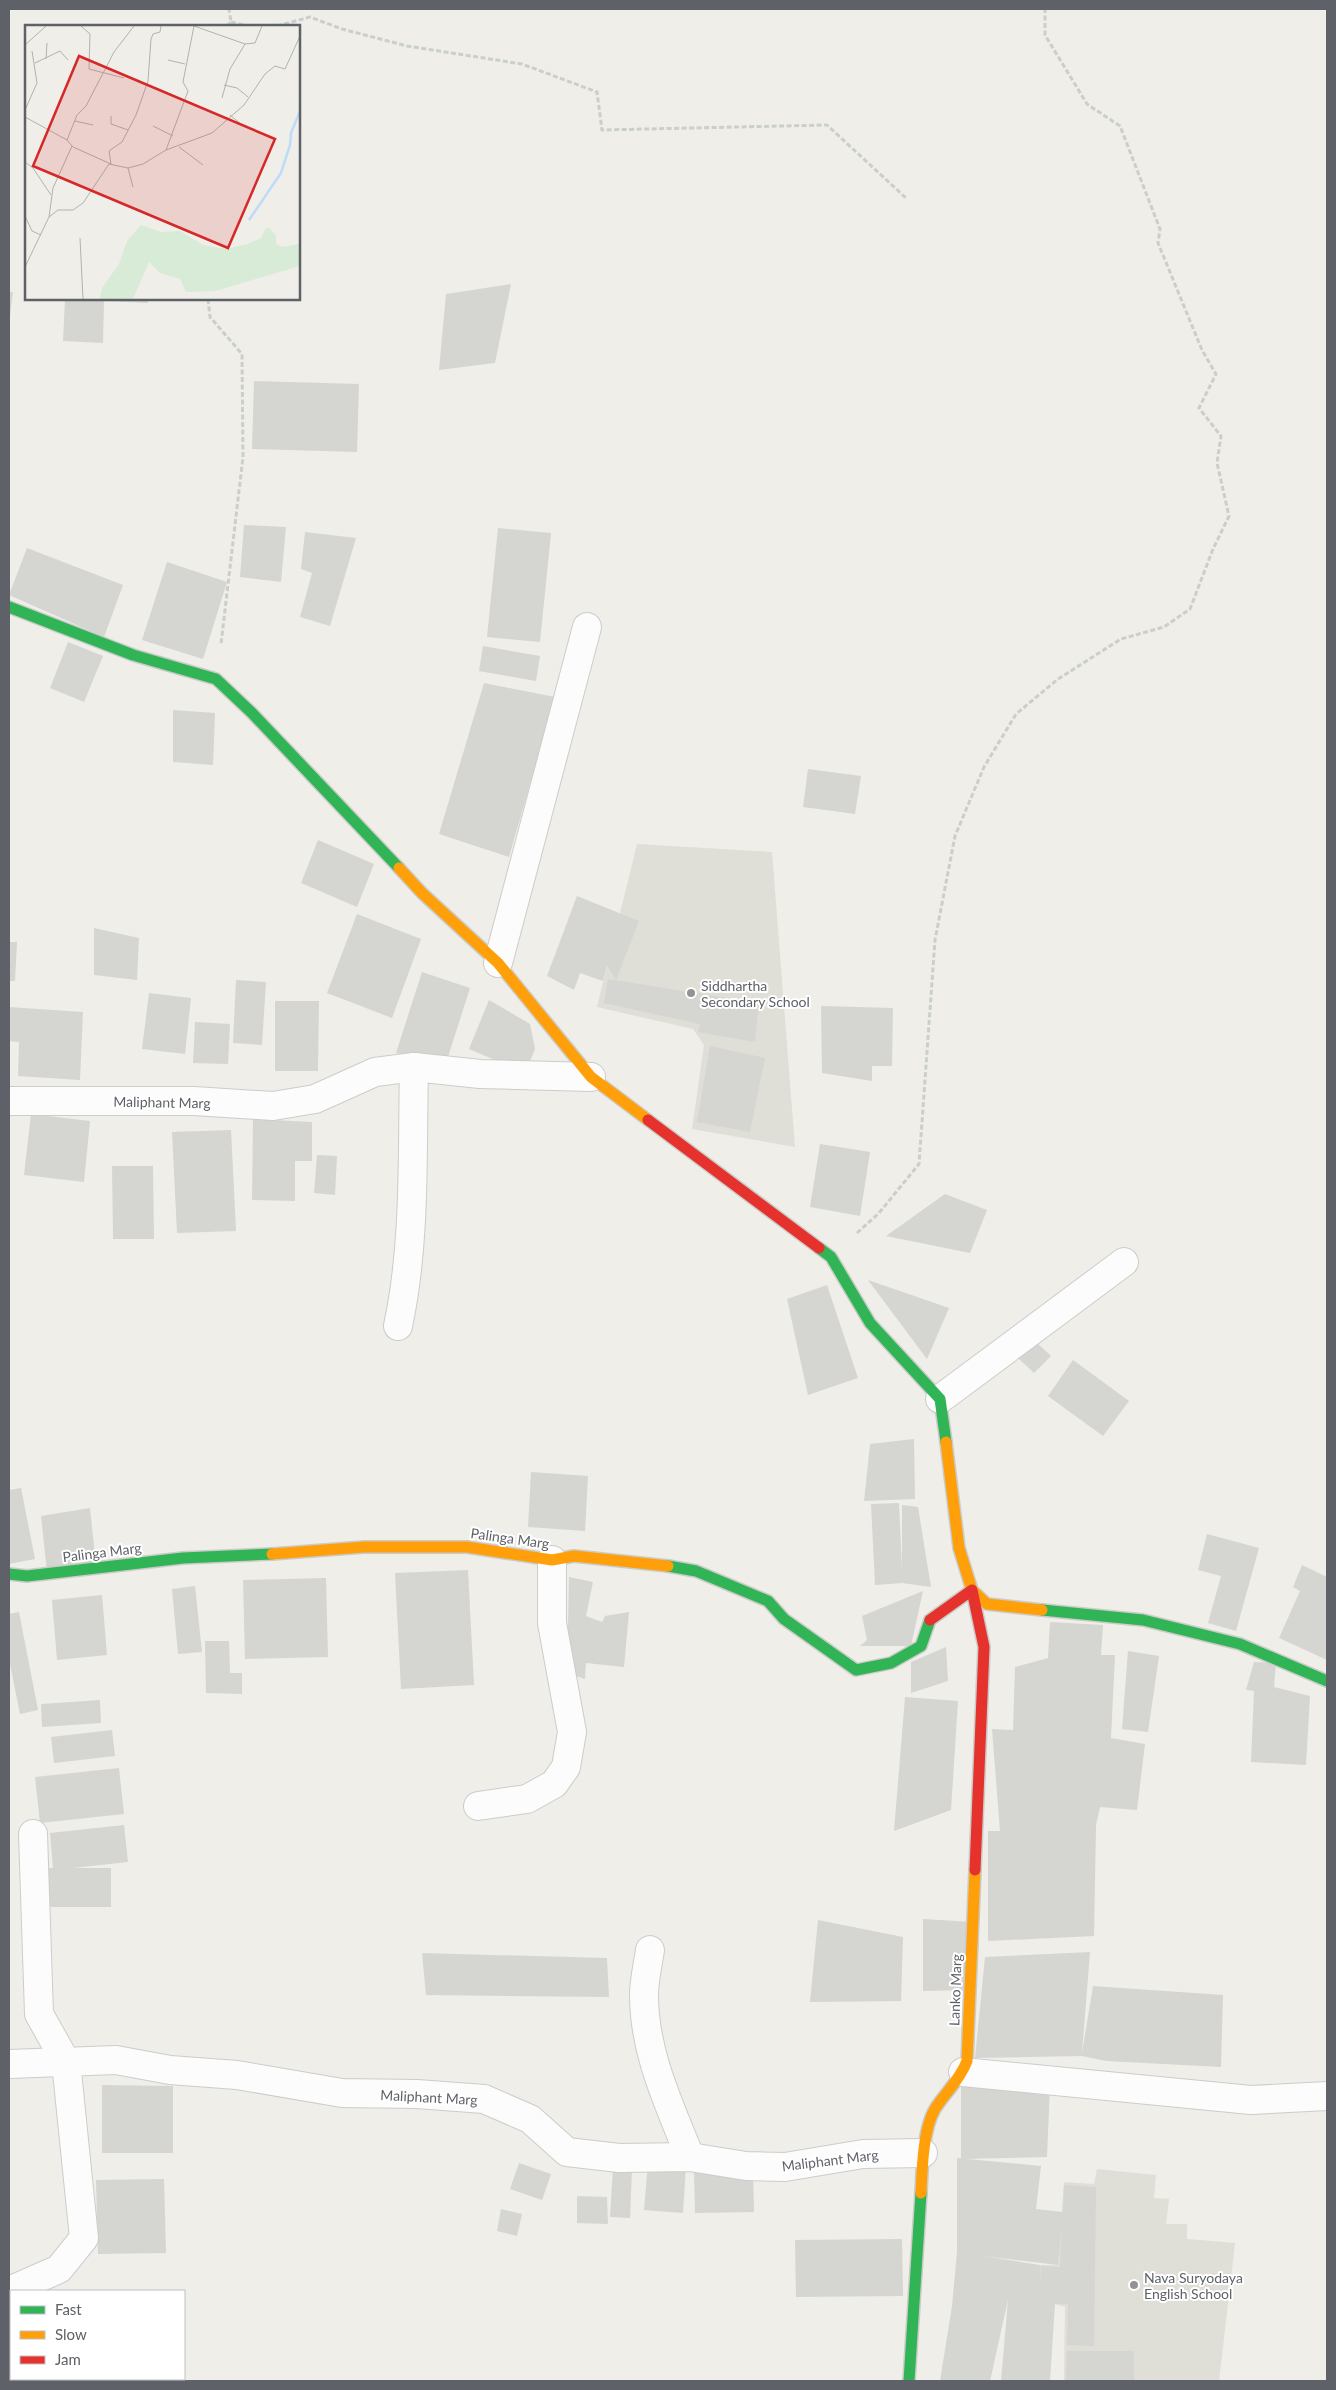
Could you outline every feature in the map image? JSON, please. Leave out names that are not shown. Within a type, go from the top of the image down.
[{"type":"street","points":[[9,607],[134,655],[216,679],[252,713],[422,893],[498,963],[591,1077],[831,1257],[870,1323],[940,1399],[1124,1262]]},
{"type":"street","points":[[498,963],[587,627]]},
{"type":"street","points":[[398,1326],[406,1291],[409,1258],[414,1067]]},
{"type":"street","name":"Maliphant Marg","points":[[9,1101],[194,1101],[274,1106],[315,1099],[375,1072],[414,1067],[480,1074],[591,1077]]},
{"type":"street","name":"Lanko Marg","points":[[909,2381],[923,2153],[934,2111],[963,2072],[967,2061],[984,1647],[972,1590],[959,1548],[940,1399]]},
{"type":"street","name":"Palinga Marg","points":[[9,1574],[26,1576],[183,1558],[232,1557],[364,1546],[467,1547],[552,1560],[574,1556],[644,1562],[696,1570],[768,1601],[784,1619],[856,1670],[891,1663],[921,1646],[930,1619],[972,1590]]},
{"type":"street","points":[[478,1806],[527,1799],[554,1784],[566,1767],[572,1732],[552,1623],[552,1560]]},
{"type":"street","points":[[972,1590],[987,1604],[1143,1620],[1240,1644],[1327,1681]]},
{"type":"street","points":[[13,2290],[59,2269],[84,2238],[66,2062],[40,2014],[33,1834]]},
{"type":"street","points":[[650,1950],[644,1994],[647,2036],[654,2064],[690,2157]]},
{"type":"street","name":"Maliphant Marg","points":[[9,2064],[116,2060],[170,2070],[237,2075],[342,2093],[417,2094],[484,2099],[530,2119],[567,2152],[619,2158],[690,2157],[746,2166],[785,2167],[862,2154],[923,2153]]},
{"type":"street","points":[[963,2072],[1251,2100],[1327,2096]]},
{"type":"path","points":[[228,9],[231,22]]},
{"type":"path","points":[[831,1257],[879,1213],[919,1164],[935,940],[956,836],[984,767],[1016,714],[1058,679],[1121,639],[1164,627],[1190,609],[1213,549],[1229,516],[1217,463],[1221,436],[1199,408],[1216,374],[1202,350],[1158,244],[1160,229],[1120,126],[1086,104],[1045,35],[1045,9]]},
{"type":"path","points":[[281,25],[310,17],[342,29],[408,46],[522,64],[597,92],[602,130],[827,125],[906,198]]},
{"type":"path","points":[[227,25],[231,22]]},
{"type":"path","points":[[231,22],[243,25]]},
{"type":"path","points":[[208,300],[210,317],[242,354],[243,457],[216,679]]},
{"type":"shaded area","name":"Siddhartha Secondary School","points":[[637,844],[772,852],[795,1147],[692,1129],[704,1045],[693,1029],[597,1007]]},
{"type":"shaded area","name":"Nava Suryodaya English School","points":[[1097,2169],[1156,2175],[1154,2198],[1169,2199],[1166,2224],[1187,2224],[1187,2239],[1235,2243],[1219,2381],[1064,2381],[1065,2307],[1055,2304],[1036,2306],[1040,2265],[1058,2265],[1064,2182],[1094,2184]]},
{"type":"building","points":[[511,284],[495,363],[439,370],[446,294]]},
{"type":"building","points":[[9,292],[13,292],[10,317],[9,317]]},
{"type":"building","points":[[65,300],[148,300],[148,303],[104,301],[103,343],[63,341]]},
{"type":"building","points":[[254,381],[359,384],[357,452],[252,449]]},
{"type":"building","points":[[244,525],[286,527],[281,582],[240,577]]},
{"type":"building","points":[[498,528],[551,533],[540,642],[487,637]]},
{"type":"building","points":[[305,532],[356,538],[330,626],[300,617],[312,573],[301,569]]},
{"type":"building","points":[[27,548],[123,585],[104,637],[9,595]]},
{"type":"building","points":[[167,562],[227,582],[203,659],[142,640]]},
{"type":"building","points":[[68,642],[103,656],[84,702],[50,688]]},
{"type":"building","points":[[483,646],[540,656],[536,681],[479,671]]},
{"type":"building","points":[[484,683],[555,697],[509,857],[439,834]]},
{"type":"building","points":[[173,710],[215,713],[213,765],[173,762]]},
{"type":"building","points":[[808,769],[861,776],[855,814],[803,807]]},
{"type":"building","points":[[318,840],[374,864],[357,907],[301,883]]},
{"type":"building","points":[[577,896],[639,921],[616,980],[607,965],[603,981],[580,973],[574,990],[547,976]]},
{"type":"building","points":[[357,914],[421,939],[392,1018],[327,993]]},
{"type":"building","points":[[94,928],[139,938],[137,980],[94,975]]},
{"type":"building","points":[[9,942],[17,942],[15,981],[9,981]]},
{"type":"building","points":[[422,972],[470,988],[446,1063],[396,1053]]},
{"type":"building","points":[[608,979],[759,1003],[755,1042],[698,1032],[700,1024],[604,1003]]},
{"type":"building","points":[[236,980],[266,982],[262,1045],[233,1043]]},
{"type":"building","points":[[149,993],[191,998],[185,1054],[142,1049]]},
{"type":"building","points":[[489,1000],[530,1024],[535,1049],[528,1066],[516,1069],[469,1049]]},
{"type":"building","points":[[275,1001],[319,1001],[318,1071],[275,1071]]},
{"type":"building","points":[[821,1006],[893,1008],[892,1066],[872,1066],[872,1081],[822,1073]]},
{"type":"building","points":[[9,1007],[83,1012],[80,1080],[18,1076],[19,1042],[9,1041]]},
{"type":"building","points":[[195,1022],[230,1024],[228,1064],[193,1063]]},
{"type":"building","points":[[710,1046],[765,1058],[750,1132],[697,1122]]},
{"type":"building","points":[[31,1114],[90,1121],[84,1182],[24,1175]]},
{"type":"building","points":[[253,1119],[312,1122],[312,1161],[295,1161],[295,1201],[252,1200]]},
{"type":"building","points":[[231,1130],[236,1231],[177,1233],[172,1132]]},
{"type":"building","points":[[820,1144],[870,1152],[860,1216],[810,1207]]},
{"type":"building","points":[[317,1155],[337,1156],[335,1195],[314,1193]]},
{"type":"building","points":[[112,1166],[153,1166],[154,1239],[113,1239]]},
{"type":"building","points":[[945,1194],[987,1210],[970,1253],[886,1236]]},
{"type":"building","points":[[868,1280],[949,1308],[927,1359]]},
{"type":"building","points":[[827,1285],[858,1378],[808,1395],[787,1299]]},
{"type":"building","points":[[1035,1341],[1051,1356],[1034,1373],[1018,1358]]},
{"type":"building","points":[[1073,1360],[1129,1401],[1103,1436],[1048,1396]]},
{"type":"building","points":[[914,1439],[915,1499],[864,1501],[870,1444]]},
{"type":"building","points":[[531,1472],[588,1476],[585,1531],[528,1527]]},
{"type":"building","points":[[21,1488],[35,1559],[9,1564],[9,1490]]},
{"type":"building","points":[[899,1503],[902,1570],[902,1505],[918,1507],[931,1587],[902,1583],[875,1585],[871,1504]]},
{"type":"building","points":[[90,1508],[96,1565],[47,1572],[41,1516]]},
{"type":"building","points":[[1207,1534],[1259,1548],[1236,1631],[1208,1623],[1221,1576],[1198,1570]]},
{"type":"building","points":[[1302,1565],[1327,1577],[1327,1660],[1279,1638],[1300,1591],[1293,1587]]},
{"type":"building","points":[[468,1570],[474,1685],[401,1689],[395,1573]]},
{"type":"building","points":[[569,1577],[593,1582],[586,1616],[602,1622],[605,1616],[629,1612],[624,1667],[586,1663],[585,1679],[567,1673]]},
{"type":"building","points":[[326,1578],[328,1657],[245,1659],[243,1580]]},
{"type":"building","points":[[195,1586],[202,1652],[178,1654],[172,1589]]},
{"type":"building","points":[[923,1591],[911,1646],[860,1646],[867,1640],[862,1616]]},
{"type":"building","points":[[102,1595],[107,1655],[57,1660],[52,1600]]},
{"type":"building","points":[[19,1612],[38,1710],[20,1714],[9,1659],[9,1614]]},
{"type":"building","points":[[1050,1622],[1103,1625],[1101,1655],[1115,1655],[1111,1738],[1145,1744],[1137,1810],[1100,1807],[1096,1825],[1094,1936],[988,1941],[988,1831],[1000,1831],[992,1729],[1013,1730],[1015,1667],[1048,1658]]},
{"type":"building","points":[[205,1641],[229,1641],[230,1673],[242,1673],[242,1694],[206,1693]]},
{"type":"building","points":[[946,1647],[948,1681],[911,1693],[911,1662]]},
{"type":"building","points":[[1128,1651],[1159,1656],[1148,1732],[1122,1729]]},
{"type":"building","points":[[1254,1662],[1276,1663],[1274,1687],[1310,1696],[1306,1765],[1251,1762],[1254,1691],[1246,1690]]},
{"type":"building","points":[[905,1697],[958,1701],[951,1810],[894,1831]]},
{"type":"building","points":[[100,1700],[101,1723],[42,1727],[41,1704]]},
{"type":"building","points":[[112,1730],[115,1756],[54,1763],[51,1737]]},
{"type":"building","points":[[119,1768],[124,1814],[40,1823],[35,1777]]},
{"type":"building","points":[[124,1825],[128,1862],[73,1868],[111,1868],[111,1907],[46,1907],[45,1868],[53,1868],[50,1833]]},
{"type":"building","points":[[923,1919],[973,1922],[967,1990],[923,1991]]},
{"type":"building","points":[[818,1920],[903,1937],[901,2001],[810,2002]]},
{"type":"building","points":[[1090,1952],[1082,2053],[1093,1986],[1223,1995],[1221,2067],[1106,2061],[1082,2056],[975,2058],[985,1957]]},
{"type":"building","points":[[422,1953],[607,1958],[609,1997],[426,1995]]},
{"type":"building","points":[[961,2082],[1050,2085],[1047,2157],[961,2159]]},
{"type":"building","points":[[102,2085],[173,2086],[173,2153],[102,2153]]},
{"type":"building","points":[[957,2158],[1041,2166],[1036,2209],[1063,2212],[1064,2185],[1096,2187],[1094,2346],[1067,2345],[1068,2304],[1055,2304],[1050,2381],[1001,2381],[1008,2300],[990,2381],[940,2381],[952,2306],[957,2252]],"holes":[[[1062,2226],[1060,2267],[1041,2266],[1040,2284],[1040,2265],[983,2256],[1058,2265]]]},
{"type":"building","points":[[648,2162],[686,2165],[683,2213],[644,2210]]},
{"type":"building","points":[[519,2163],[551,2174],[542,2200],[510,2189]]},
{"type":"building","points":[[613,2168],[632,2169],[630,2218],[610,2217]]},
{"type":"building","points":[[753,2171],[754,2212],[695,2213],[694,2172]]},
{"type":"building","points":[[164,2179],[166,2253],[98,2254],[96,2180]]},
{"type":"building","points":[[577,2196],[607,2197],[608,2224],[577,2223]]},
{"type":"building","points":[[501,2209],[522,2214],[517,2236],[497,2231]]},
{"type":"building","points":[[902,2239],[903,2296],[796,2297],[795,2240]]},
{"type":"building","points":[[1067,2351],[1134,2351],[1134,2381],[1066,2381]]},
{"type":"building","points":[[36,2380],[85,2380],[85,2381]]},
{"type":"traffic: fast","points":[[9,607],[133,655],[216,679],[252,713],[399,868]]},
{"type":"traffic: fast","points":[[819,1248],[831,1257],[870,1323],[940,1399],[946,1442]]},
{"type":"traffic: fast","points":[[9,1574],[27,1576],[183,1558],[272,1554]]},
{"type":"traffic: fast","points":[[668,1566],[696,1571],[768,1601],[784,1619],[856,1670],[891,1663],[921,1646],[930,1620]]},
{"type":"traffic: fast","points":[[1042,1610],[1143,1620],[1240,1644],[1327,1681]]},
{"type":"traffic: fast","points":[[909,2381],[921,2193]]},
{"type":"traffic: slow","points":[[399,868],[422,893],[498,963],[591,1077],[648,1120]]},
{"type":"traffic: slow","points":[[946,1442],[959,1548],[972,1590],[987,1604],[1042,1610]]},
{"type":"traffic: slow","points":[[272,1554],[364,1547],[467,1547],[552,1560],[574,1556],[668,1566]]},
{"type":"traffic: slow","points":[[921,2193],[924,2150],[931,2117],[967,2061],[975,1870]]},
{"type":"traffic: jam","points":[[648,1120],[819,1248]]},
{"type":"traffic: jam","points":[[930,1620],[972,1590],[984,1647],[975,1870]]},
{"type":"place","name":"Siddhartha Secondary School","points":[[691,993]]},
{"type":"place","name":"Nava Suryodaya English School","points":[[1134,2285]]}]
